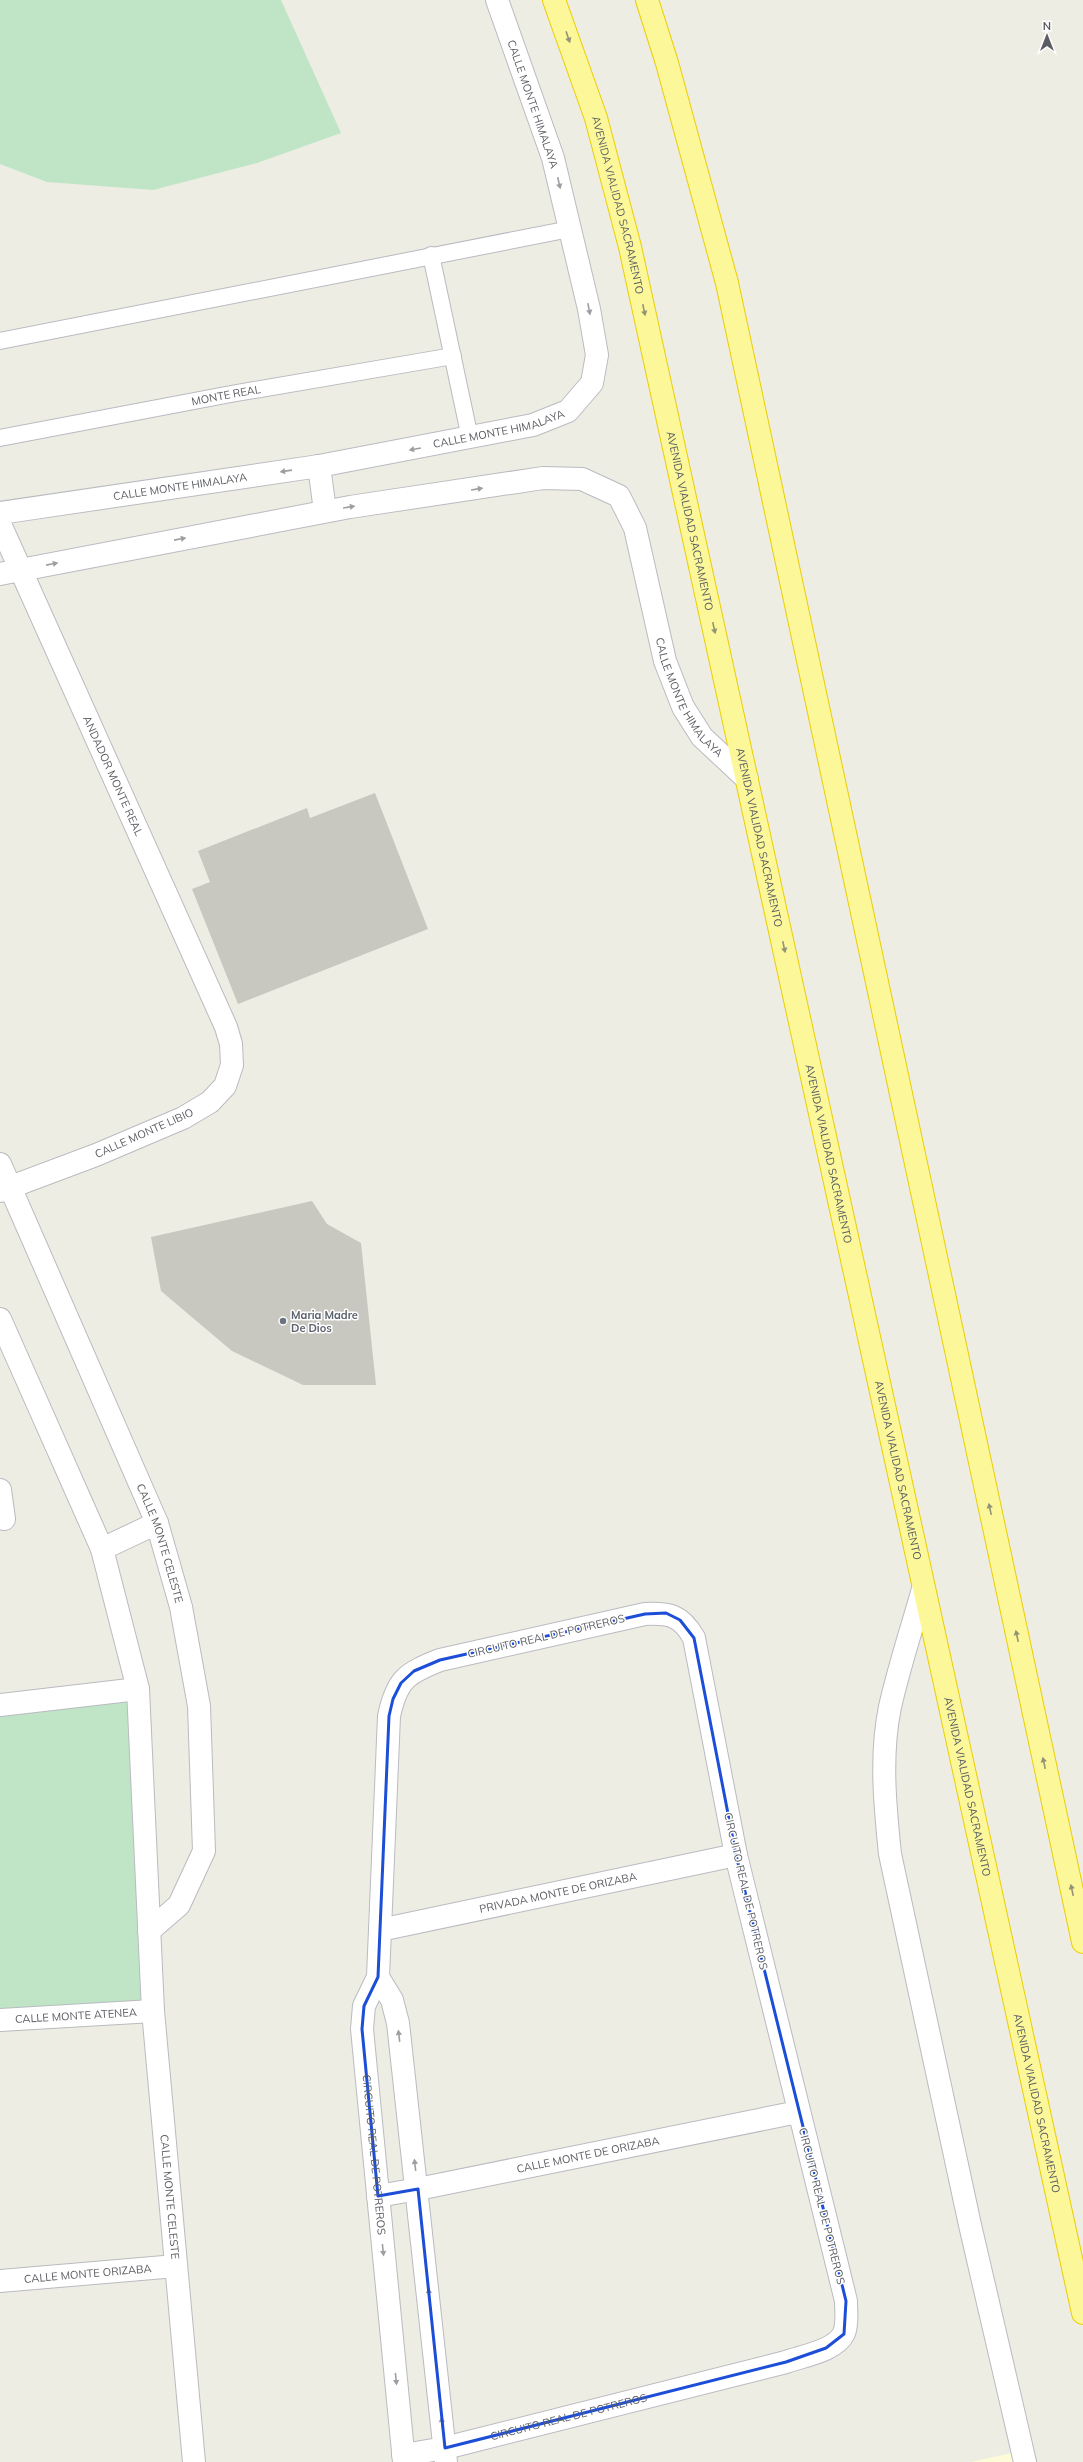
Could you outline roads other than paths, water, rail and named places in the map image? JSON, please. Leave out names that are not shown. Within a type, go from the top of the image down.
[{"type":"highway","name":"AVENIDA VIALIDAD SACRAMENTO","points":[[554,0],[596,118],[630,247],[923,1589],[1083,2313]]},
{"type":"highway","points":[[647,0],[667,63],[727,284],[1083,1942]]},
{"type":"street","name":"CALLE MONTE HIMALAYA","points":[[0,513],[319,466],[533,425],[568,411],[592,383],[597,355],[589,309],[553,158],[497,0]]},
{"type":"street","points":[[319,466],[325,511]]},
{"type":"street","name":"CALLE MONTE HIMALAYA","points":[[0,574],[325,511],[543,478],[582,479],[619,496],[635,528],[666,661],[683,708],[702,737],[747,779]]},
{"type":"street","name":"ANDADOR MONTE REAL","points":[[0,524],[22,569],[226,1028]]},
{"type":"street","name":"CALLE MONTE LIBIO","points":[[6,1190],[176,1121],[210,1102],[225,1086],[232,1065],[231,1044],[226,1028]]},
{"type":"street","name":"CALLE MONTE CELESTE","points":[[0,1164],[6,1190],[157,1523],[181,1607],[199,1706],[204,1851],[178,1905],[149,1931]]},
{"type":"street","name":"CALLE MONTE CELESTE","points":[[0,1319],[102,1549],[122,1618],[138,1689],[153,2011],[194,2462]]},
{"type":"street","points":[[0,1490],[4,1519]]},
{"type":"street","points":[[102,1549],[157,1523]]},
{"type":"street","points":[[923,1589],[890,1708],[885,1759],[885,1806],[890,1854],[970,2225],[1025,2462]]},
{"type":"street","name":"CIRCUITO REAL DE POTREROS","points":[[666,1613],[680,1620],[694,1638],[736,1855],[798,2112],[846,2301],[846,2322],[844,2334],[836,2342],[826,2348],[786,2362],[445,2455],[404,2458],[362,2030],[364,2006],[378,1977],[380,1930],[389,1716],[393,1698],[401,1683],[414,1670],[440,1660],[637,1616],[666,1613]]},
{"type":"street","points":[[0,1705],[138,1689]]},
{"type":"street","name":"PRIVADA MONTE DE ORIZABA","points":[[380,1930],[736,1855]]},
{"type":"street","points":[[378,1977],[392,2000],[396,2013],[418,2190],[445,2455]]},
{"type":"street","name":"CALLE MONTE ATENEA","points":[[0,2020],[153,2011]]},
{"type":"street","name":"CALLE MONTE DE ORIZABA","points":[[378,2196],[418,2190],[798,2112]]},
{"type":"street","name":"CALLE MONTE ORIZABA","points":[[0,2281],[176,2266]]},
{"type":"lane","points":[[0,341],[570,229]]},
{"type":"lane","points":[[431,256],[470,438]]},
{"type":"lane","name":"MONTE REAL","points":[[0,438],[230,394],[453,356]]},
{"type":"place","name":"Maria Madre De Dios","points":[[283,1321]]}]
